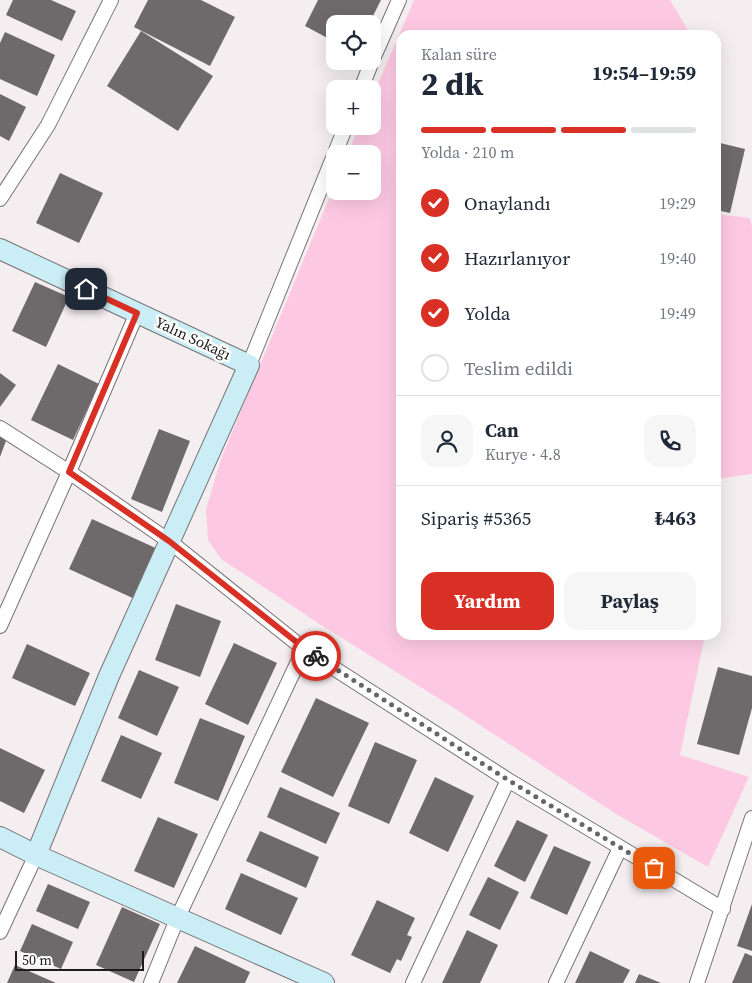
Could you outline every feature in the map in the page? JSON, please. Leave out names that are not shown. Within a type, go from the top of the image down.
[{"type":"street","points":[[0,198],[48,125],[111,0]]},
{"type":"street","points":[[381,41],[399,0]]},
{"type":"street","points":[[0,932],[36,856],[109,676],[249,365],[342,135]]},
{"type":"street","name":"Yalın Sokağı","points":[[0,249],[249,365]]},
{"type":"street","points":[[0,626],[137,313]]},
{"type":"street","points":[[0,428],[69,472],[169,541],[304,648],[508,780],[723,909]]},
{"type":"street","points":[[150,983],[177,919],[304,648]]},
{"type":"street","points":[[413,983],[508,780]]},
{"type":"street","points":[[697,983],[751,823]]},
{"type":"street","points":[[0,837],[36,856],[324,983]]},
{"type":"street","points":[[556,983],[620,848]]},
{"type":"shaded area","points":[[414,0],[670,0],[688,30],[401,30]]},
{"type":"shaded area","points":[[396,42],[396,640],[704,640],[680,755],[749,777],[708,867],[616,814],[454,708],[321,625],[221,559],[208,540],[206,509],[221,459],[328,200],[381,200],[381,145],[352,145],[355,135],[381,135],[381,80],[379,80]]},
{"type":"shaded area","points":[[721,215],[750,218],[752,227],[752,474],[721,478]]},
{"type":"building","points":[[13,0],[51,0],[76,11],[62,41],[6,15]]},
{"type":"building","points":[[148,0],[201,0],[235,17],[210,66],[134,27]]},
{"type":"building","points":[[318,0],[381,0],[374,15],[326,15],[326,37],[305,26]]},
{"type":"building","points":[[141,31],[213,76],[178,131],[107,86]]},
{"type":"building","points":[[5,32],[55,55],[37,96],[0,79],[0,43]]},
{"type":"building","points":[[0,94],[26,107],[9,141],[0,136]]},
{"type":"building","points":[[721,143],[745,149],[730,213],[721,211]]},
{"type":"building","points":[[60,173],[103,193],[79,243],[36,223]]},
{"type":"building","points":[[35,282],[69,297],[46,347],[12,331]]},
{"type":"building","points":[[58,364],[99,384],[73,440],[31,420]]},
{"type":"building","points":[[0,373],[16,385],[0,407]]},
{"type":"building","points":[[159,429],[190,441],[162,512],[131,499]]},
{"type":"building","points":[[0,435],[7,438],[0,457]]},
{"type":"building","points":[[92,519],[160,550],[137,600],[69,569]]},
{"type":"building","points":[[176,604],[221,621],[200,677],[155,660]]},
{"type":"building","points":[[234,643],[277,663],[248,725],[205,704]]},
{"type":"building","points":[[27,644],[90,673],[75,706],[12,678]]},
{"type":"building","points":[[718,667],[752,676],[752,708],[739,755],[697,744]]},
{"type":"building","points":[[139,670],[179,687],[157,736],[118,718]]},
{"type":"building","points":[[316,698],[369,723],[333,797],[281,772]]},
{"type":"building","points":[[200,718],[245,736],[218,801],[174,783]]},
{"type":"building","points":[[121,735],[162,753],[141,799],[101,781]]},
{"type":"building","points":[[375,742],[417,760],[389,824],[348,806]]},
{"type":"building","points":[[0,748],[45,770],[24,813],[0,801]]},
{"type":"building","points":[[435,777],[474,796],[448,852],[409,833]]},
{"type":"building","points":[[280,787],[340,813],[326,844],[267,817]]},
{"type":"building","points":[[158,817],[198,834],[174,888],[134,871]]},
{"type":"building","points":[[517,820],[548,835],[525,882],[494,866]]},
{"type":"building","points":[[260,831],[319,857],[306,888],[246,861]]},
{"type":"building","points":[[554,846],[591,862],[567,915],[530,898]]},
{"type":"building","points":[[241,873],[298,898],[281,935],[225,909]]},
{"type":"building","points":[[488,877],[519,892],[500,930],[469,915]]},
{"type":"building","points":[[48,884],[90,902],[78,929],[36,911]]},
{"type":"building","points":[[377,900],[415,918],[407,935],[412,937],[401,961],[397,959],[390,973],[351,955]]},
{"type":"building","points":[[752,904],[752,951],[737,946]]},
{"type":"building","points":[[122,907],[160,924],[134,982],[96,965]]},
{"type":"building","points":[[32,924],[73,942],[61,969],[20,951]]},
{"type":"building","points":[[467,930],[498,945],[480,983],[442,983]]},
{"type":"building","points":[[195,946],[250,972],[245,983],[177,983]]},
{"type":"building","points":[[590,951],[630,970],[623,983],[575,983]]},
{"type":"building","points":[[745,953],[752,956],[752,983],[732,983]]},
{"type":"building","points":[[15,965],[56,983],[7,983]]},
{"type":"building","points":[[639,974],[661,983],[635,983]]},
{"type":"way so far","points":[[316,656],[508,780],[654,868]]},
{"type":"route","points":[[86,289],[137,313],[69,472],[169,541],[316,656]]}]
